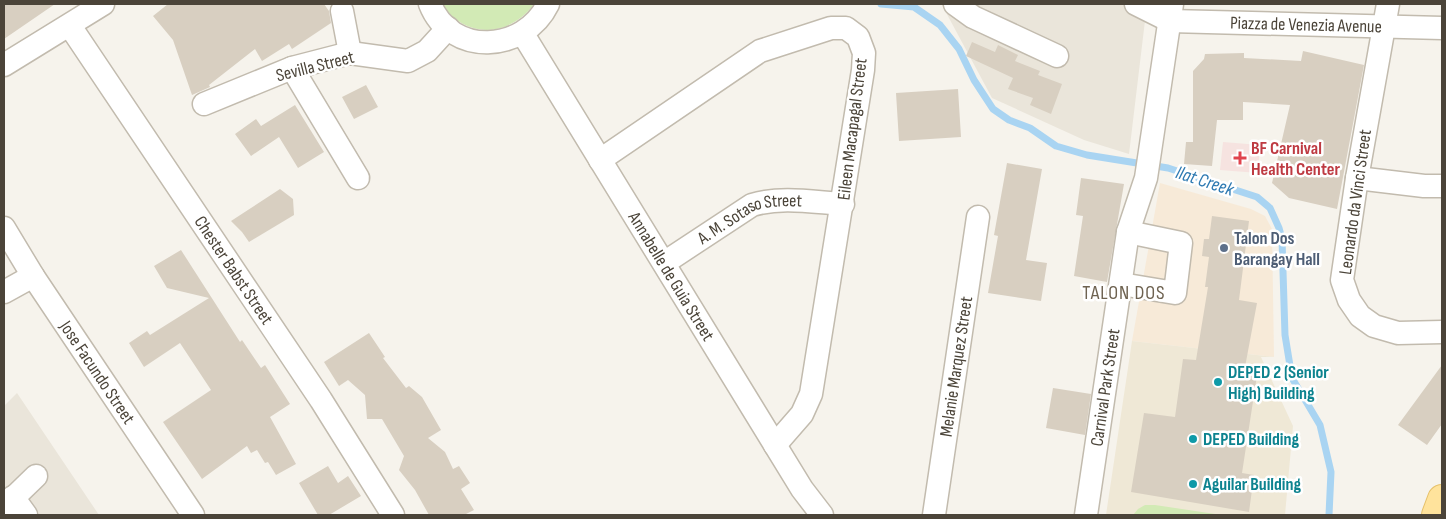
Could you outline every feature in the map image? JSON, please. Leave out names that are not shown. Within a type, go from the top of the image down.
[{"type":"main road","points":[[1436,515],[1442,499]]},
{"type":"street","points":[[4,65],[103,4]]},
{"type":"street","points":[[430,4],[433,11],[448,28],[465,38],[485,42],[505,41],[523,34],[541,18],[548,4]]},
{"type":"street","points":[[955,4],[974,17],[1057,56]]},
{"type":"street","points":[[1136,4],[1171,12]]},
{"type":"street","name":"Leonardo da Vinci Street","points":[[1388,4],[1357,178],[1342,280],[1349,300],[1360,316],[1374,326],[1398,332],[1442,332]]},
{"type":"street","points":[[342,11],[350,53]]},
{"type":"street","name":"Piazza de Venezia Avenue","points":[[1171,12],[1384,28],[1442,28]]},
{"type":"street","name":"Carnival Park Street","points":[[1086,515],[1128,232],[1148,164],[1171,12]]},
{"type":"street","name":"Chester Babst Street","points":[[70,26],[321,400],[393,515]]},
{"type":"street","name":"Sevilla Street","points":[[204,104],[292,68],[350,53],[408,61],[427,51],[448,28]]},
{"type":"street","name":"Eileen Macapagal Street","points":[[600,160],[760,52],[831,28],[846,28],[858,37],[864,53],[843,204],[811,394],[802,414],[775,445]]},
{"type":"street","name":"Annabelle de Guia Street","points":[[523,34],[802,489],[822,515]]},
{"type":"street","points":[[292,68],[358,178]]},
{"type":"street","points":[[1357,178],[1424,186],[1442,186]]},
{"type":"street","name":"A. M. Sotaso Street","points":[[664,263],[752,205],[783,200],[843,204]]},
{"type":"street","name":"Melanie Marquez Street","points":[[934,515],[978,217]]},
{"type":"street","name":"Jose Facundo Street","points":[[4,228],[33,276],[193,515]]},
{"type":"street","points":[[1120,284],[1175,293],[1181,242],[1128,232]]},
{"type":"street","points":[[4,292],[33,276]]},
{"type":"street","points":[[14,507],[36,476]]},
{"type":"shaded area","points":[[938,4],[1147,4],[1129,154],[1084,140],[992,98],[942,5]]},
{"type":"shaded area","name":"BF Carnival Health Center","points":[[1223,142],[1260,145],[1258,173],[1220,170]]},
{"type":"shaded area","name":"Talon Dos Barangay Hall","points":[[1160,183],[1251,209],[1265,216],[1272,229],[1274,357],[1132,341]]},
{"type":"shaded area","points":[[1132,341],[1274,357],[1261,357],[1293,426],[1285,515],[1106,515]]},
{"type":"shaded area","points":[[17,393],[99,515],[4,515],[4,406]]},
{"type":"green space","points":[[442,4],[534,4],[513,23],[488,30],[475,29],[463,24],[452,16]]},
{"type":"green space","points":[[1145,505],[1155,505],[1222,515],[1133,515]]},
{"type":"building","points":[[4,4],[55,4],[4,39]]},
{"type":"building","points":[[168,4],[324,4],[329,11],[331,23],[292,49],[289,44],[262,61],[255,49],[209,85],[210,87],[192,95],[173,40],[153,16]]},
{"type":"building","points":[[972,42],[995,52],[998,45],[1018,55],[1015,61],[1040,71],[1038,75],[1062,84],[1051,114],[1030,105],[1033,98],[1008,89],[1013,78],[966,56]]},
{"type":"building","points":[[1303,51],[1364,65],[1337,209],[1289,198],[1272,183],[1290,105],[1243,102],[1243,120],[1217,120],[1212,166],[1184,164],[1186,142],[1193,142],[1193,71],[1204,59],[1205,54],[1244,53],[1244,58],[1301,61]]},
{"type":"building","points":[[366,85],[378,107],[354,119],[342,97]]},
{"type":"building","points":[[958,89],[961,137],[899,141],[896,93]]},
{"type":"building","points":[[295,105],[324,152],[298,168],[279,137],[251,156],[235,134],[256,119],[261,126]]},
{"type":"building","points":[[1007,163],[1042,169],[1026,260],[1047,263],[1041,301],[988,293],[998,236],[994,235]]},
{"type":"building","points":[[1081,178],[1124,184],[1107,282],[1074,276],[1083,216],[1076,215]]},
{"type":"building","points":[[280,189],[293,199],[294,215],[249,242],[231,221]]},
{"type":"building","points":[[1212,216],[1249,221],[1239,300],[1257,303],[1245,367],[1258,369],[1242,473],[1254,475],[1249,512],[1131,492],[1144,413],[1175,417],[1183,359],[1196,360],[1208,287],[1205,287],[1209,257],[1202,256],[1204,239],[1209,239]]},
{"type":"building","points":[[181,250],[240,342],[242,340],[261,368],[265,365],[290,404],[270,417],[296,464],[276,475],[257,450],[251,453],[247,446],[202,479],[163,422],[211,390],[180,343],[144,367],[129,343],[147,331],[150,335],[209,298],[167,288],[154,266]]},
{"type":"building","points":[[369,333],[385,357],[383,358],[406,388],[409,386],[422,397],[441,430],[428,438],[445,452],[453,469],[459,466],[470,483],[461,489],[474,510],[464,515],[429,515],[415,490],[399,470],[404,456],[382,419],[367,419],[365,395],[348,380],[339,386],[324,362]]},
{"type":"building","points":[[1442,365],[1442,424],[1427,445],[1398,425]]},
{"type":"building","points":[[1053,388],[1091,394],[1085,435],[1046,428]]},
{"type":"building","points":[[328,466],[338,483],[348,476],[361,496],[329,515],[318,515],[299,483]]},
{"type":"waterway","name":"Ilat Creek","points":[[881,4],[914,7],[940,25],[959,49],[974,80],[993,109],[1009,120],[1030,128],[1056,146],[1087,155],[1168,168],[1257,197],[1270,208],[1282,239],[1285,335],[1292,378],[1320,425],[1331,472],[1329,515]]},
{"type":"place","name":"BF Carnival Health Center","points":[[1240,158]]},
{"type":"place","name":"Talon Dos Barangay Hall","points":[[1224,248]]},
{"type":"place","name":"DEPED 2 (Senior High) Building","points":[[1218,382]]},
{"type":"place","name":"DEPED Building","points":[[1193,439]]},
{"type":"place","name":"Aguilar Building","points":[[1193,484]]},
{"type":"district","name":"TALON DOS","points":[[1124,292]]}]
